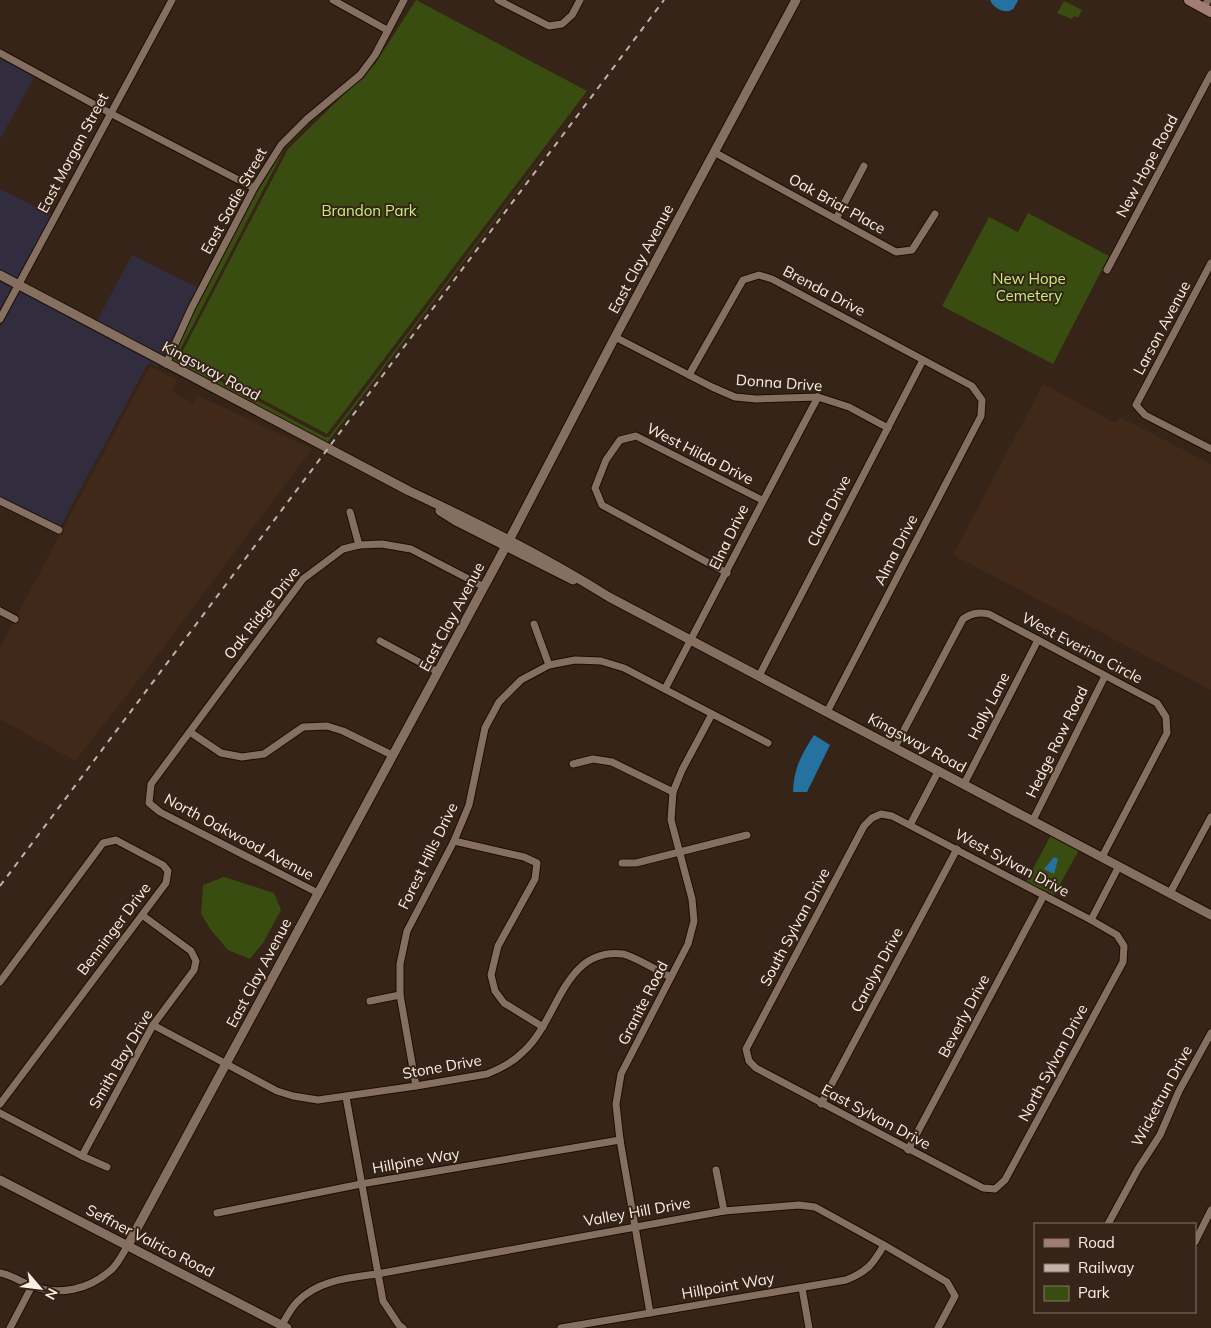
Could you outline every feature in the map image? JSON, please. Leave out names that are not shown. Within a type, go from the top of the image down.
[{"type":"main road","points":[[1188,0],[1208,7]]},
{"type":"street","name":"East Morgan Street","points":[[0,319],[172,0]]},
{"type":"street","points":[[333,0],[387,30]]},
{"type":"street","name":"East Sadie Street","points":[[166,364],[191,309],[254,188],[281,145],[307,119],[360,76],[375,55],[404,0]]},
{"type":"street","points":[[498,0],[549,26],[562,24],[572,15],[580,0]]},
{"type":"street","name":"East Clay Avenue","points":[[128,1245],[484,587],[615,337],[796,0]]},
{"type":"street","points":[[0,53],[254,188]]},
{"type":"street","name":"New Hope Road","points":[[1107,270],[1211,74]]},
{"type":"street","name":"Oak Briar Place","points":[[714,152],[896,252],[912,250],[935,214]]},
{"type":"street","points":[[836,219],[864,166]]},
{"type":"street","name":"Larson Avenue","points":[[1211,263],[1136,405],[1145,415],[1211,449]]},
{"type":"street","name":"Brenda Drive","points":[[689,375],[743,280],[759,275],[772,279],[972,386],[982,400]]},
{"type":"street","name":"Kingsway Road","points":[[0,276],[409,491],[456,520],[507,543],[557,573],[610,597],[1211,915]]},
{"type":"street","name":"Donna Drive","points":[[615,337],[735,397],[818,397],[848,408],[888,428]]},
{"type":"street","name":"Clara Drive","points":[[759,676],[923,360]]},
{"type":"street","name":"Elna Drive","points":[[665,689],[727,572],[762,500],[818,397]]},
{"type":"street","name":"Alma Drive","points":[[827,712],[981,416],[982,400]]},
{"type":"street","name":"West Hilda Drive","points":[[727,572],[602,505],[595,488],[606,460],[620,440],[636,436],[762,500]]},
{"type":"street","points":[[0,501],[59,530]]},
{"type":"street","points":[[350,512],[359,545]]},
{"type":"street","name":"Oak Ridge Drive","points":[[149,803],[151,784],[303,579],[343,550],[359,545],[382,544],[410,549],[484,587]]},
{"type":"street","points":[[0,611],[15,619]]},
{"type":"street","name":"West Everina Circle","points":[[895,747],[963,619],[977,612],[989,614],[1157,703],[1166,717],[1168,733],[1102,857]]},
{"type":"street","points":[[534,624],[549,665]]},
{"type":"street","name":"Holly Lane","points":[[964,784],[1038,640]]},
{"type":"street","points":[[380,641],[438,672]]},
{"type":"street","name":"Forest Hills Drive","points":[[416,1086],[400,994],[400,964],[407,931],[454,841],[469,805],[485,728],[499,702],[521,680],[549,665],[575,660],[601,661],[624,668],[768,743]]},
{"type":"street","name":"Hedge Row Road","points":[[1033,820],[1105,676]]},
{"type":"street","name":"Granite Road","points":[[650,1313],[620,1140],[616,1104],[621,1074],[688,944],[694,921],[692,900],[671,820],[673,792],[682,770],[712,714]]},
{"type":"street","points":[[190,732],[221,753],[242,757],[264,754],[303,727],[327,726],[343,731],[392,756]]},
{"type":"street","points":[[573,764],[593,759],[612,762],[673,792]]},
{"type":"street","points":[[910,825],[939,770]]},
{"type":"street","name":"North Oakwood Avenue","points":[[149,803],[160,812],[318,894]]},
{"type":"street","name":"West Sylvan Drive","points":[[881,814],[892,816],[910,825],[1091,920],[1117,935],[1124,946]]},
{"type":"street","name":"South Sylvan Drive","points":[[749,1061],[746,1049],[864,826],[872,818],[881,814]]},
{"type":"street","points":[[1170,893],[1211,817]]},
{"type":"street","points":[[622,863],[636,863],[748,835]]},
{"type":"street","name":"Benninger Drive","points":[[0,982],[103,842],[116,840],[163,865],[168,871],[166,883],[0,1104]]},
{"type":"street","points":[[454,841],[524,857],[537,863],[535,879],[498,946],[491,975],[495,991],[504,1003],[544,1027]]},
{"type":"street","name":"Carolyn Drive","points":[[821,1104],[957,850]]},
{"type":"street","points":[[1091,920],[1119,866]]},
{"type":"street","name":"Beverly Drive","points":[[908,1150],[1044,895]]},
{"type":"street","name":"Smith Bay Drive","points":[[82,1156],[153,1025],[194,970],[196,961],[191,951],[142,915]]},
{"type":"street","name":"North Sylvan Drive","points":[[995,1188],[1005,1180],[1123,962],[1124,946]]},
{"type":"street","name":"Stone Drive","points":[[153,1025],[277,1090],[293,1096],[318,1100],[488,1074],[497,1070],[524,1052],[544,1027],[574,973],[588,960],[606,954],[625,954],[671,977]]},
{"type":"street","points":[[370,1001],[400,994]]},
{"type":"street","name":"Wicketrun Drive","points":[[1109,1223],[1138,1169],[1160,1135],[1179,1091],[1211,1033]]},
{"type":"street","name":"East Sylvan Drive","points":[[749,1061],[756,1068],[908,1150],[983,1188],[995,1188]]},
{"type":"street","points":[[346,1096],[383,1301],[403,1328]]},
{"type":"street","points":[[0,1113],[107,1167]]},
{"type":"street","name":"Hillpine Way","points":[[217,1214],[361,1184],[620,1140]]},
{"type":"street","points":[[716,1170],[724,1211]]},
{"type":"street","name":"Seffner Valrico Road","points":[[0,1180],[284,1327]]},
{"type":"street","name":"Valley Hill Drive","points":[[284,1327],[295,1304],[310,1290],[339,1279],[377,1274],[724,1211],[799,1205],[815,1207],[947,1282],[955,1296],[938,1328]]},
{"type":"street","points":[[1196,1240],[1211,1210]]},
{"type":"street","points":[[0,1273],[10,1274],[32,1286],[60,1292],[88,1286],[112,1269],[128,1245]]},
{"type":"street","name":"Hillpoint Way","points":[[561,1328],[846,1280],[858,1276],[874,1263],[884,1245]]},
{"type":"street","points":[[10,1328],[32,1286]]},
{"type":"street","points":[[802,1288],[809,1328]]},
{"type":"shaded area","points":[[0,57],[35,76],[0,139]]},
{"type":"shaded area","points":[[0,189],[52,215],[17,281],[0,272]]},
{"type":"shaded area","points":[[132,255],[198,288],[162,358],[95,321],[98,319]]},
{"type":"shaded area","points":[[0,279],[13,287],[0,311]]},
{"type":"shaded area","points":[[20,290],[159,364],[157,367],[150,363],[147,365],[60,527],[0,497],[0,328]]},
{"type":"shaded area","points":[[150,366],[177,380],[172,391],[193,403],[197,395],[312,449],[151,664],[75,761],[0,719],[0,647]]},
{"type":"shaded area","points":[[1043,384],[1116,423],[1120,417],[1211,464],[1211,690],[953,555]]},
{"type":"green space","name":"Brandon Park","points":[[416,0],[587,91],[327,434],[180,356],[288,149],[375,64]]},
{"type":"green space","points":[[1064,1],[1082,10],[1078,18],[1074,16],[1072,19],[1057,13]]},
{"type":"green space","points":[[589,95],[327,443],[171,362],[195,310],[257,190],[284,147],[320,113],[285,148],[177,356],[179,359],[325,437],[329,437]]},
{"type":"green space","name":"New Hope Cemetery","points":[[1028,213],[1109,256],[1053,364],[942,306],[989,217],[1018,232]]},
{"type":"green space","points":[[1051,835],[1079,850],[1054,895],[1026,882]]},
{"type":"green space","points":[[224,877],[274,893],[281,910],[263,943],[250,959],[228,950],[211,930],[201,914],[203,885]]},
{"type":"water","points":[[990,0],[1018,0],[1014,8],[1004,11],[997,8]]},
{"type":"water","points":[[814,735],[830,745],[807,792],[793,792],[799,762]]},
{"type":"water","points":[[1054,857],[1058,859],[1054,874],[1044,869]]},
{"type":"railway","points":[[0,886],[664,0]]}]
